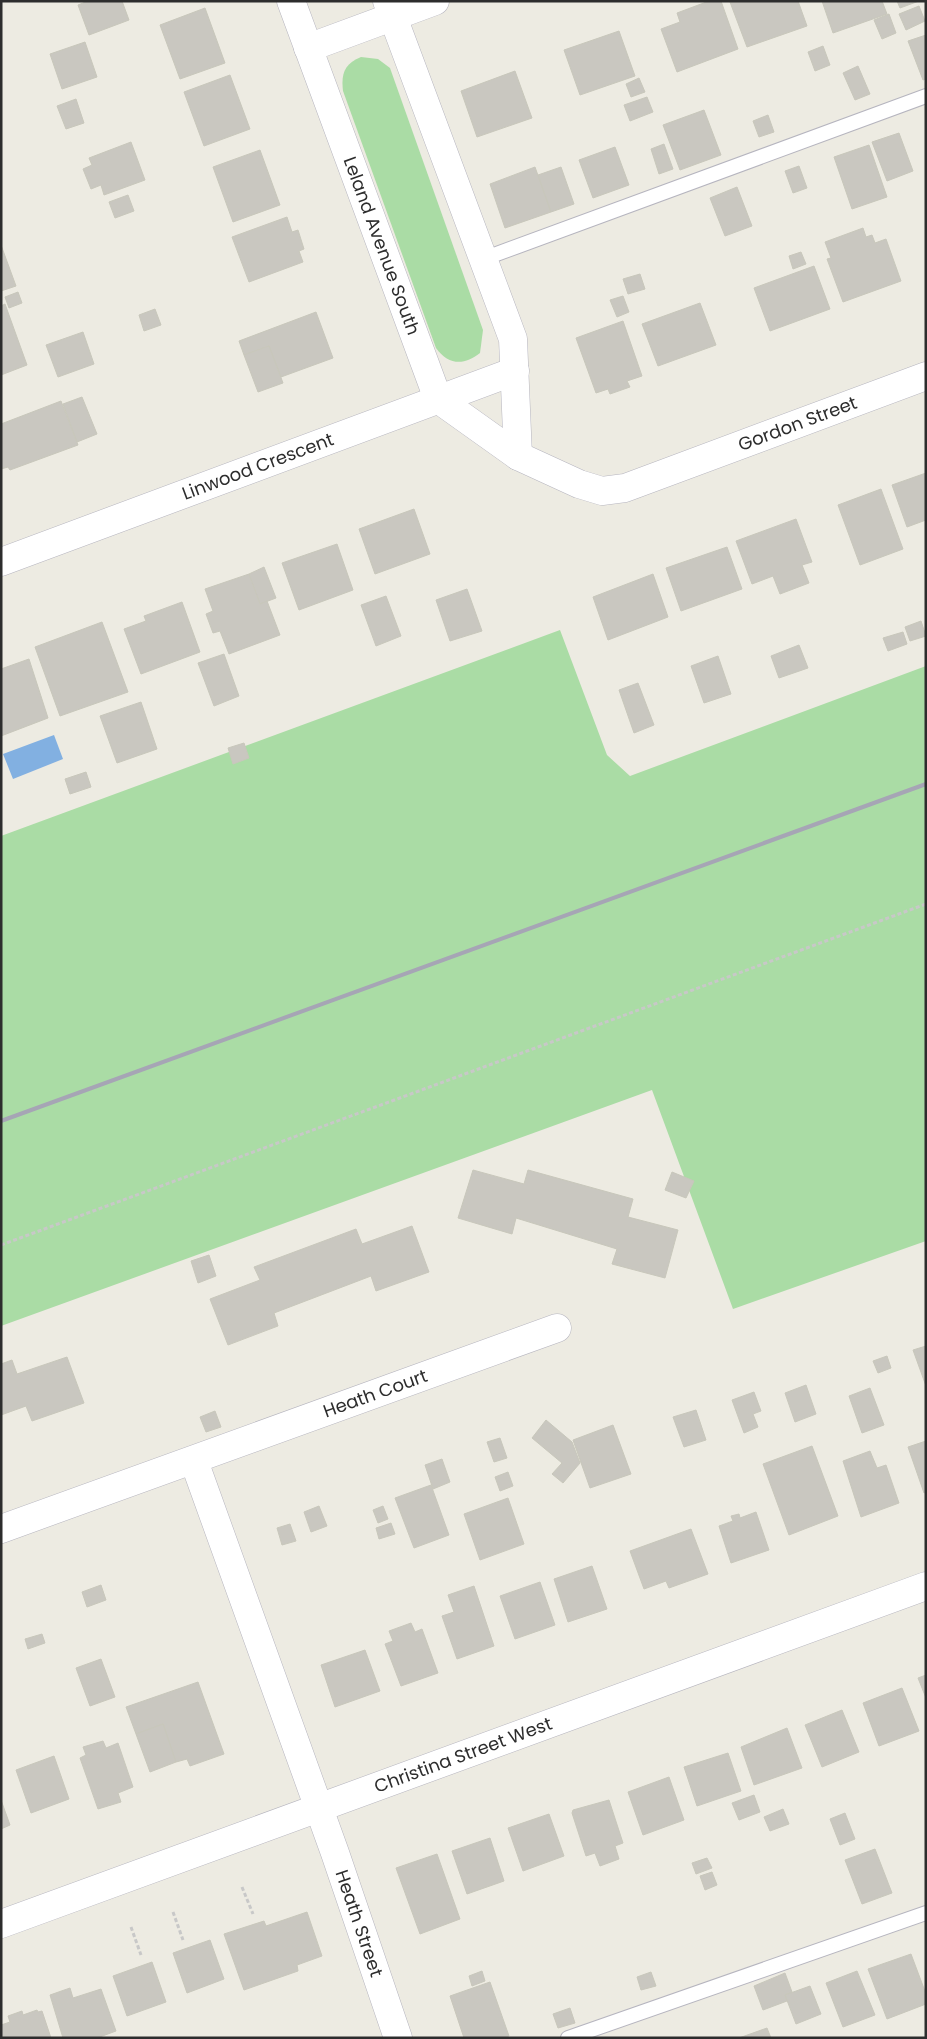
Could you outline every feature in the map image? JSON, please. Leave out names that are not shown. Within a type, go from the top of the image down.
[{"type":"street","name":"Leland Avenue South","points":[[291,1],[438,399]]},
{"type":"street","points":[[308,48],[390,9],[435,1]]},
{"type":"street","points":[[390,9],[513,339],[518,456]]},
{"type":"street","name":"Linwood Crescent","points":[[1,562],[515,371]]},
{"type":"street","name":"Gordon Street","points":[[518,456],[579,484],[602,490],[625,488],[926,376]]},
{"type":"street","points":[[438,399],[518,456]]},
{"type":"street","name":"Heath Court","points":[[1,1529],[194,1461],[557,1328]]},
{"type":"street","points":[[194,1461],[319,1809]]},
{"type":"street","name":"Christina Street West","points":[[1,1924],[926,1586]]},
{"type":"street","name":"Heath Street","points":[[319,1809],[398,2038]]},
{"type":"lane","points":[[483,259],[926,96]]},
{"type":"lane","points":[[568,2038],[926,1913]]},
{"type":"path","points":[[1,1246],[926,904]]},
{"type":"path","points":[[242,1887],[253,1914]]},
{"type":"path","points":[[173,1912],[183,1940]]},
{"type":"path","points":[[131,1927],[141,1955]]},
{"type":"green space","points":[[361,57],[378,59],[390,68],[483,330],[480,353],[468,360],[456,362],[446,358],[436,348],[343,91],[343,75],[347,66]]},
{"type":"green space","points":[[560,630],[607,755],[630,776],[926,666],[926,1241],[733,1309],[652,1090],[1,1326],[1,836]]},
{"type":"water","points":[[54,735],[63,759],[13,779],[3,754]]},
{"type":"building","points":[[88,1],[122,1],[129,20],[89,35],[78,5]]},
{"type":"building","points":[[709,1],[721,1],[738,49],[677,72],[661,29],[680,22],[677,13]]},
{"type":"building","points":[[798,1],[807,26],[747,47],[730,2]]},
{"type":"building","points":[[822,1],[882,1],[887,14],[833,33]]},
{"type":"building","points":[[897,1],[919,1],[900,8]]},
{"type":"building","points":[[919,6],[925,21],[906,30],[899,14]]},
{"type":"building","points":[[205,8],[225,63],[180,79],[160,25]]},
{"type":"building","points":[[889,14],[896,33],[882,39],[874,20]]},
{"type":"building","points":[[619,31],[635,76],[580,95],[564,50]]},
{"type":"building","points":[[926,35],[926,79],[923,80],[908,41]]},
{"type":"building","points":[[85,42],[97,77],[62,89],[50,54]]},
{"type":"building","points":[[823,46],[830,65],[815,71],[808,52]]},
{"type":"building","points":[[858,66],[870,94],[855,100],[843,73]]},
{"type":"building","points":[[515,71],[532,118],[477,137],[461,91]]},
{"type":"building","points":[[230,75],[250,129],[204,146],[184,92]]},
{"type":"building","points":[[639,78],[645,92],[631,97],[626,84]]},
{"type":"building","points":[[647,97],[653,112],[630,121],[624,105]]},
{"type":"building","points":[[76,99],[84,123],[66,129],[57,106]]},
{"type":"building","points":[[704,110],[721,155],[680,170],[663,125]]},
{"type":"building","points":[[768,115],[774,132],[759,137],[753,121]]},
{"type":"building","points":[[899,133],[913,171],[887,181],[872,142]]},
{"type":"building","points":[[131,142],[145,180],[104,195],[101,185],[91,189],[83,169],[92,165],[89,158]]},
{"type":"building","points":[[664,144],[673,169],[659,174],[651,149]]},
{"type":"building","points":[[869,145],[887,197],[852,209],[834,157]]},
{"type":"building","points":[[615,147],[629,185],[593,198],[579,160]]},
{"type":"building","points":[[260,150],[280,205],[233,222],[213,167]]},
{"type":"building","points":[[799,166],[807,188],[793,193],[785,171]]},
{"type":"building","points":[[535,167],[551,212],[505,228],[490,184]]},
{"type":"building","points":[[561,167],[574,204],[551,212],[538,175]]},
{"type":"building","points":[[737,187],[752,226],[725,236],[710,198]]},
{"type":"building","points":[[128,195],[134,211],[115,218],[109,202]]},
{"type":"building","points":[[287,217],[292,232],[298,230],[304,249],[299,251],[303,262],[249,282],[232,237]]},
{"type":"building","points":[[863,228],[866,237],[872,235],[875,243],[886,239],[901,281],[843,302],[827,259],[831,258],[825,242]]},
{"type":"building","points":[[1,245],[16,286],[1,291]]},
{"type":"building","points":[[801,252],[806,264],[793,269],[789,256]]},
{"type":"building","points":[[814,266],[830,309],[770,331],[754,288]]},
{"type":"building","points":[[640,274],[645,289],[628,294],[623,279]]},
{"type":"building","points":[[18,292],[22,303],[9,308],[5,297]]},
{"type":"building","points":[[623,296],[629,312],[617,317],[610,300]]},
{"type":"building","points":[[700,303],[716,345],[658,366],[642,324]]},
{"type":"building","points":[[5,304],[27,365],[1,375],[1,306]]},
{"type":"building","points":[[155,309],[161,325],[144,331],[139,315]]},
{"type":"building","points":[[316,312],[333,358],[281,377],[269,346],[244,355],[239,341]]},
{"type":"building","points":[[623,321],[642,376],[627,381],[630,387],[610,394],[608,389],[596,393],[576,338]]},
{"type":"building","points":[[83,332],[94,364],[58,377],[46,345]]},
{"type":"building","points":[[269,346],[283,383],[258,392],[244,355]]},
{"type":"building","points":[[82,397],[97,434],[77,442],[63,404]]},
{"type":"building","points":[[61,401],[78,445],[10,470],[8,467],[1,469],[1,424]]},
{"type":"building","points":[[926,473],[926,520],[907,527],[892,485]]},
{"type":"building","points":[[881,489],[903,549],[860,565],[838,505]]},
{"type":"building","points":[[414,509],[430,554],[375,574],[359,529]]},
{"type":"building","points":[[796,519],[812,562],[802,565],[809,583],[780,594],[773,576],[752,584],[736,541]]},
{"type":"building","points":[[337,544],[353,590],[299,610],[282,563]]},
{"type":"building","points":[[727,547],[742,589],[681,611],[666,568]]},
{"type":"building","points":[[264,567],[276,598],[260,604],[249,574]]},
{"type":"building","points":[[249,574],[260,604],[267,601],[280,635],[229,654],[220,631],[213,633],[206,614],[213,611],[205,589]]},
{"type":"building","points":[[653,574],[668,617],[608,640],[593,597]]},
{"type":"building","points":[[467,589],[482,631],[450,641],[436,600]]},
{"type":"building","points":[[386,596],[401,636],[376,646],[361,605]]},
{"type":"building","points":[[182,602],[200,652],[141,674],[124,629],[146,621],[144,616]]},
{"type":"building","points":[[921,621],[926,636],[910,641],[905,627]]},
{"type":"building","points":[[102,622],[128,692],[60,716],[35,647]]},
{"type":"building","points":[[903,632],[907,644],[888,651],[883,638]]},
{"type":"building","points":[[799,645],[808,668],[779,678],[771,656]]},
{"type":"building","points":[[224,654],[239,696],[214,706],[198,663]]},
{"type":"building","points":[[718,656],[731,694],[704,703],[691,666]]},
{"type":"building","points":[[29,659],[48,718],[1,736],[1,669]]},
{"type":"building","points":[[638,683],[654,725],[634,733],[619,690]]},
{"type":"building","points":[[141,702],[157,749],[117,763],[100,716]]},
{"type":"building","points":[[244,743],[249,758],[233,764],[228,748]]},
{"type":"building","points":[[86,772],[91,787],[70,794],[65,779]]},
{"type":"building","points":[[473,1170],[524,1184],[528,1170],[633,1199],[628,1217],[678,1230],[665,1278],[612,1264],[617,1249],[516,1218],[512,1234],[458,1218]]},
{"type":"building","points":[[672,1172],[694,1181],[686,1198],[665,1190]]},
{"type":"building","points":[[412,1226],[429,1272],[376,1291],[371,1276],[274,1313],[278,1326],[228,1345],[210,1299],[260,1280],[254,1267],[356,1229],[362,1244]]},
{"type":"building","points":[[209,1255],[216,1276],[198,1283],[191,1261]]},
{"type":"building","points":[[926,1346],[926,1386],[913,1350]]},
{"type":"building","points":[[887,1356],[891,1368],[878,1373],[873,1361]]},
{"type":"building","points":[[67,1357],[84,1403],[32,1421],[26,1406],[1,1415],[1,1364],[12,1360],[17,1374]]},
{"type":"building","points":[[806,1385],[816,1414],[795,1422],[785,1393]]},
{"type":"building","points":[[870,1388],[884,1425],[862,1433],[849,1396]]},
{"type":"building","points":[[754,1392],[761,1411],[753,1414],[758,1427],[744,1433],[732,1400]]},
{"type":"building","points":[[696,1410],[706,1440],[684,1447],[673,1417]]},
{"type":"building","points":[[215,1411],[221,1427],[206,1432],[200,1417]]},
{"type":"building","points":[[546,1420],[572,1442],[580,1463],[563,1483],[552,1474],[562,1463],[532,1438]]},
{"type":"building","points":[[613,1425],[631,1474],[590,1488],[573,1440]]},
{"type":"building","points":[[500,1438],[507,1458],[494,1462],[487,1442]]},
{"type":"building","points":[[926,1441],[926,1492],[924,1493],[908,1447]]},
{"type":"building","points":[[812,1446],[838,1516],[789,1535],[763,1464]]},
{"type":"building","points":[[870,1451],[877,1468],[886,1465],[899,1503],[861,1517],[843,1461]]},
{"type":"building","points":[[442,1459],[450,1482],[433,1489],[425,1465]]},
{"type":"building","points":[[508,1472],[513,1486],[500,1491],[495,1477]]},
{"type":"building","points":[[431,1485],[449,1535],[414,1548],[395,1498]]},
{"type":"building","points":[[508,1498],[524,1544],[480,1560],[464,1514]]},
{"type":"building","points":[[319,1506],[327,1526],[311,1532],[304,1512]]},
{"type":"building","points":[[383,1506],[388,1519],[378,1523],[373,1510]]},
{"type":"building","points":[[756,1512],[769,1550],[731,1563],[719,1526],[733,1521],[731,1516],[739,1514],[740,1518]]},
{"type":"building","points":[[391,1523],[395,1534],[379,1539],[376,1528]]},
{"type":"building","points":[[290,1524],[296,1541],[282,1545],[277,1528]]},
{"type":"building","points":[[691,1529],[708,1574],[669,1588],[666,1581],[644,1589],[630,1551]]},
{"type":"building","points":[[592,1566],[607,1609],[568,1622],[554,1579]]},
{"type":"building","points":[[540,1582],[555,1625],[515,1639],[500,1596]]},
{"type":"building","points":[[101,1585],[106,1600],[87,1607],[82,1592]]},
{"type":"building","points":[[474,1586],[494,1646],[457,1659],[442,1616],[454,1612],[448,1595]]},
{"type":"building","points":[[411,1623],[415,1632],[422,1629],[438,1673],[401,1686],[385,1644],[393,1641],[389,1631]]},
{"type":"building","points":[[42,1634],[45,1643],[28,1649],[25,1639]]},
{"type":"building","points":[[365,1650],[380,1691],[335,1707],[321,1665]]},
{"type":"building","points":[[101,1659],[115,1697],[90,1706],[76,1668]]},
{"type":"building","points":[[926,1675],[926,1698],[918,1678]]},
{"type":"building","points":[[198,1682],[224,1754],[190,1766],[187,1759],[176,1762],[163,1724],[136,1734],[126,1707]]},
{"type":"building","points":[[902,1688],[919,1731],[879,1746],[863,1703]]},
{"type":"building","points":[[842,1710],[859,1752],[822,1767],[805,1725]]},
{"type":"building","points":[[163,1724],[176,1762],[150,1772],[136,1734]]},
{"type":"building","points":[[787,1728],[802,1768],[754,1785],[741,1747]]},
{"type":"building","points":[[103,1741],[106,1748],[118,1743],[133,1787],[118,1793],[121,1802],[98,1809],[80,1758],[86,1755],[83,1747]]},
{"type":"building","points":[[728,1753],[741,1791],[697,1806],[684,1767]]},
{"type":"building","points":[[54,1756],[69,1799],[31,1813],[16,1770]]},
{"type":"building","points":[[669,1777],[684,1820],[643,1835],[628,1792]]},
{"type":"building","points":[[754,1795],[760,1812],[739,1820],[732,1803]]},
{"type":"building","points":[[1,1800],[10,1825],[1,1829]]},
{"type":"building","points":[[609,1800],[623,1843],[615,1846],[619,1859],[600,1866],[595,1853],[586,1856],[572,1813],[573,1810]]},
{"type":"building","points":[[783,1809],[789,1824],[770,1831],[764,1817]]},
{"type":"building","points":[[845,1813],[855,1839],[840,1845],[830,1819]]},
{"type":"building","points":[[549,1814],[564,1856],[523,1871],[508,1828]]},
{"type":"building","points":[[490,1838],[504,1881],[467,1894],[452,1851]]},
{"type":"building","points":[[875,1849],[892,1893],[862,1904],[845,1860]]},
{"type":"building","points":[[437,1854],[460,1919],[420,1934],[396,1868]]},
{"type":"building","points":[[707,1858],[712,1868],[696,1874],[692,1863]]},
{"type":"building","points":[[712,1872],[717,1885],[705,1890],[700,1876]]},
{"type":"building","points":[[307,1912],[322,1956],[297,1965],[298,1971],[244,1990],[224,1934],[264,1921],[266,1926]]},
{"type":"building","points":[[210,1940],[224,1979],[187,1993],[173,1953]]},
{"type":"building","points":[[911,1954],[926,1994],[926,2004],[887,2019],[868,1969]]},
{"type":"building","points":[[152,1962],[166,2002],[127,2016],[113,1976]]},
{"type":"building","points":[[482,1971],[485,1981],[472,1986],[469,1976]]},
{"type":"building","points":[[857,1971],[875,2015],[843,2027],[826,1983]]},
{"type":"building","points":[[651,1972],[656,1986],[641,1990],[637,1977]]},
{"type":"building","points":[[785,1973],[792,1992],[785,1995],[787,2001],[763,2010],[754,1986]]},
{"type":"building","points":[[490,1982],[509,2036],[503,2038],[464,2038],[450,1996]]},
{"type":"building","points":[[810,1986],[821,2014],[796,2024],[785,1995]]},
{"type":"building","points":[[70,1988],[73,1998],[101,1989],[116,2031],[97,2038],[63,2038],[50,1995]]},
{"type":"building","points":[[570,2008],[575,2023],[558,2028],[553,2014]]},
{"type":"building","points":[[37,2010],[38,2012],[42,2011],[51,2038],[1,2038],[1,2025],[10,2022],[8,2016],[22,2011],[23,2015]]},
{"type":"building","points":[[767,2028],[771,2038],[739,2038]]},
{"type":"railway","points":[[1,1121],[926,784]]}]
